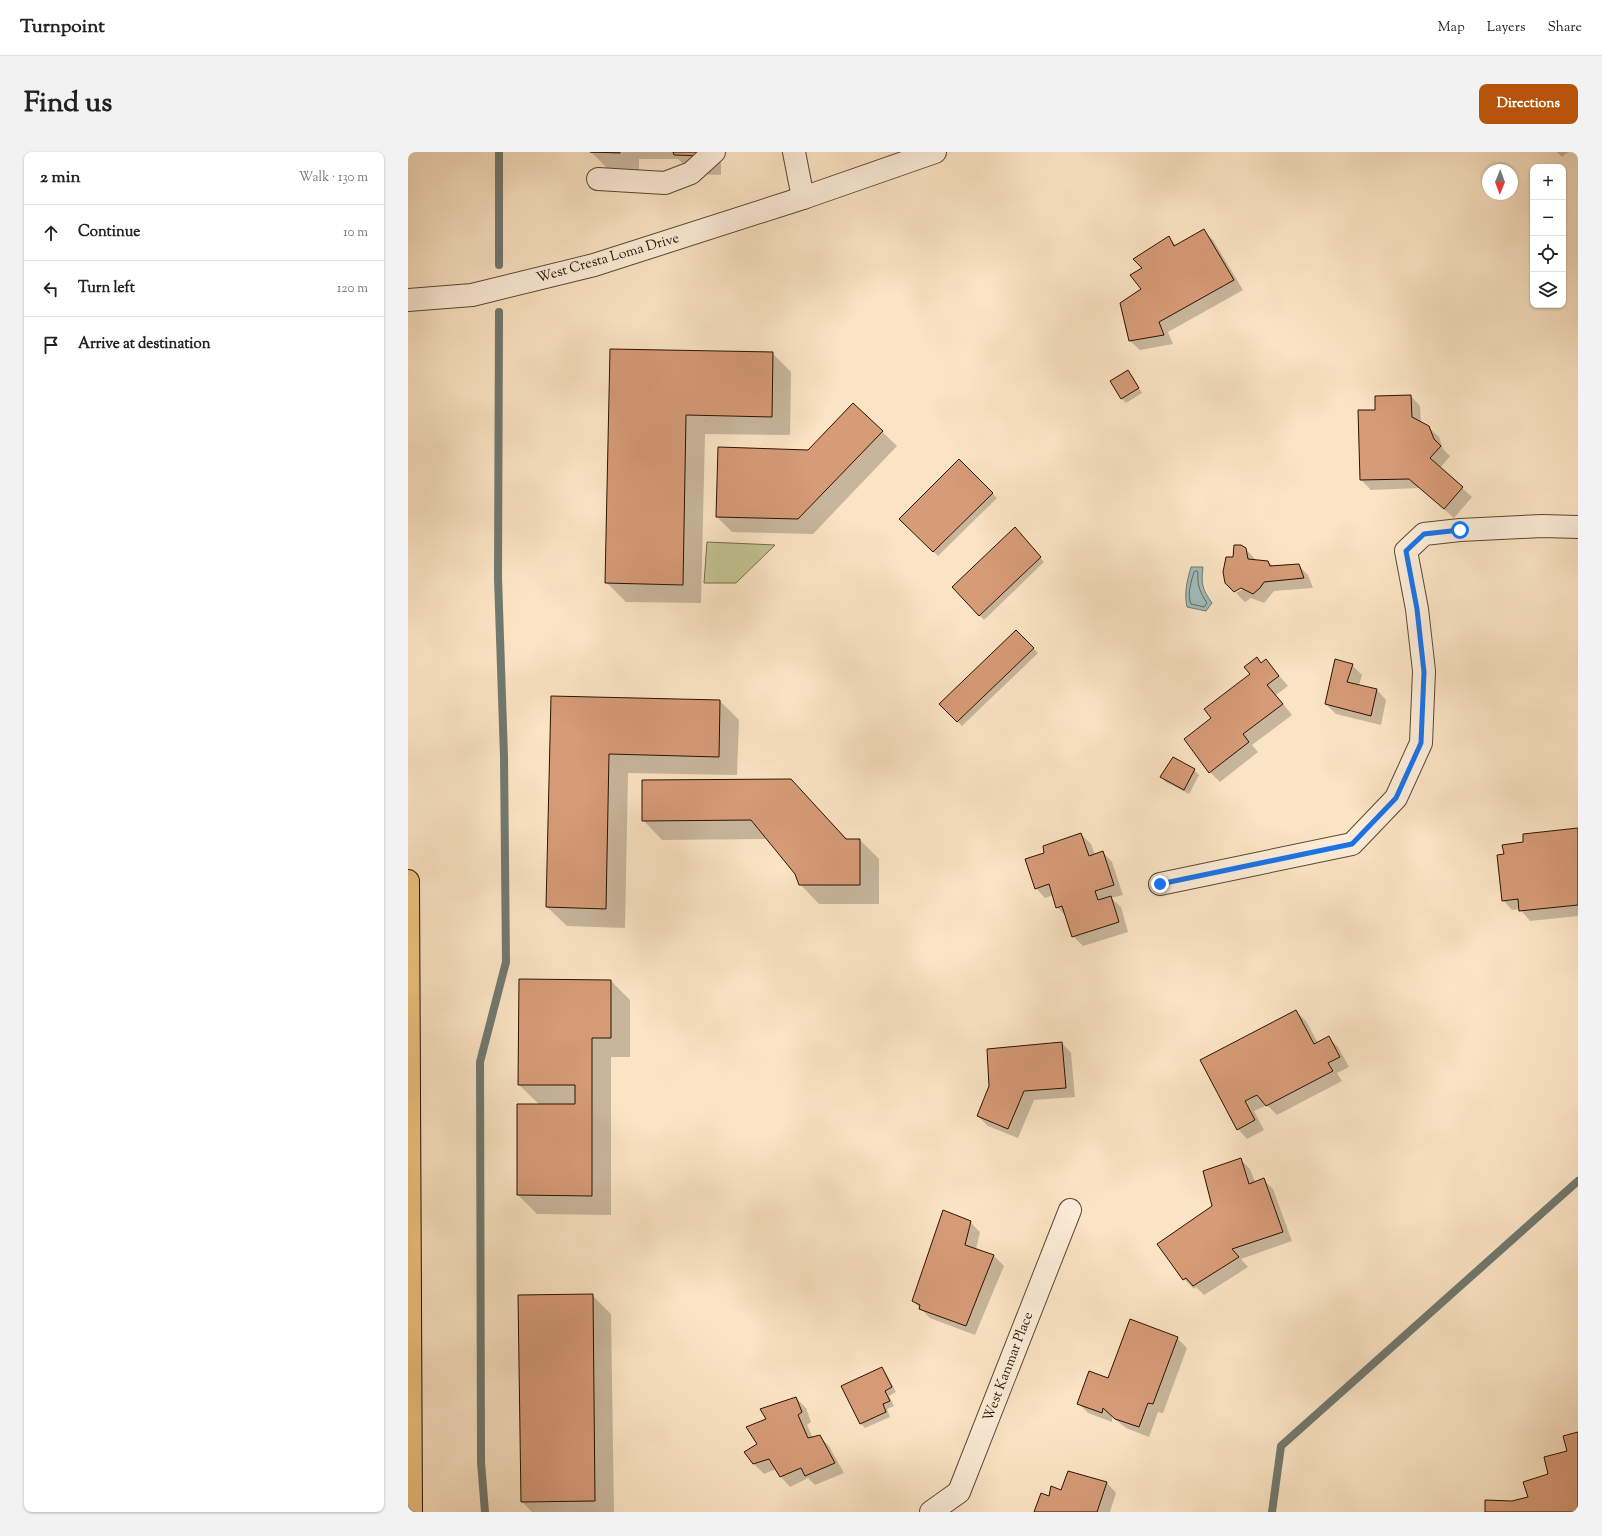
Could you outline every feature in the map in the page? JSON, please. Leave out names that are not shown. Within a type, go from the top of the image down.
[{"type":"highway","points":[[408,881],[412,1512]]},
{"type":"street","points":[[598,179],[665,183],[691,173],[714,152]]},
{"type":"street","points":[[794,152],[803,198]]},
{"type":"street","name":"West Cresta Loma Drive","points":[[408,300],[472,295],[594,265],[803,198],[935,152]]},
{"type":"street","points":[[1160,884],[1352,844],[1396,798],[1421,743],[1424,672],[1417,609],[1406,551],[1424,534],[1460,530],[1535,526],[1578,527]]},
{"type":"street","name":"West Kanmar Place","points":[[931,1512],[960,1492],[1070,1210]]},
{"type":"green space","points":[[707,542],[775,545],[736,583],[704,583]]},
{"type":"water","points":[[1191,567],[1203,567],[1203,586],[1212,603],[1206,611],[1187,607],[1186,587]]},
{"type":"building","points":[[590,152],[620,152],[620,153]]},
{"type":"building","points":[[673,152],[702,152],[702,156],[674,155]]},
{"type":"building","points":[[1204,229],[1234,280],[1159,322],[1164,335],[1129,341],[1120,303],[1141,289],[1130,275],[1142,268],[1133,259],[1169,236],[1174,246]]},
{"type":"building","points":[[610,349],[773,352],[772,417],[686,415],[683,585],[605,583]]},
{"type":"building","points":[[1128,370],[1139,388],[1121,399],[1110,381]]},
{"type":"building","points":[[1411,395],[1412,417],[1429,426],[1434,439],[1441,446],[1430,458],[1463,487],[1444,509],[1409,479],[1360,480],[1358,410],[1375,410],[1375,396]]},
{"type":"building","points":[[853,403],[883,431],[798,519],[716,517],[718,447],[808,450]]},
{"type":"building","points":[[959,459],[993,493],[933,552],[899,519]]},
{"type":"building","points":[[1015,527],[1041,557],[979,616],[952,587]]},
{"type":"building","points":[[1234,545],[1241,545],[1246,548],[1248,559],[1268,561],[1270,566],[1299,564],[1304,578],[1264,582],[1253,594],[1241,588],[1234,592],[1225,583],[1223,572],[1226,557],[1233,557]]},
{"type":"building","points":[[1016,630],[1034,648],[957,722],[939,704]]},
{"type":"building","points":[[1257,657],[1261,663],[1266,659],[1279,676],[1267,685],[1283,704],[1243,734],[1249,742],[1209,773],[1184,739],[1211,718],[1204,709],[1250,674],[1244,667]]},
{"type":"building","points":[[1335,659],[1353,664],[1347,682],[1377,689],[1371,716],[1325,704]]},
{"type":"building","points":[[551,696],[720,700],[719,757],[609,754],[606,909],[546,907]]},
{"type":"building","points":[[1173,757],[1195,769],[1184,790],[1160,777]]},
{"type":"building","points":[[791,779],[846,839],[860,839],[860,885],[799,885],[795,874],[751,820],[642,821],[642,780]]},
{"type":"building","points":[[1578,828],[1578,905],[1519,911],[1518,899],[1502,901],[1497,855],[1504,854],[1502,845],[1523,842],[1523,834]]},
{"type":"building","points":[[1081,833],[1089,856],[1103,851],[1114,885],[1095,891],[1098,900],[1111,896],[1119,922],[1072,937],[1062,906],[1056,908],[1049,884],[1035,889],[1025,859],[1044,853],[1043,846]]},
{"type":"building","points":[[519,979],[611,980],[611,1038],[592,1038],[592,1196],[517,1195],[517,1104],[575,1104],[575,1085],[518,1085]]},
{"type":"building","points":[[1296,1010],[1314,1044],[1329,1036],[1340,1057],[1328,1063],[1333,1071],[1266,1106],[1257,1095],[1245,1101],[1255,1120],[1237,1130],[1200,1060]]},
{"type":"building","points":[[1062,1042],[1066,1088],[1024,1091],[1008,1129],[977,1116],[989,1086],[987,1049]]},
{"type":"building","points":[[1241,1158],[1249,1184],[1264,1178],[1283,1232],[1232,1249],[1239,1257],[1193,1286],[1186,1278],[1183,1280],[1157,1244],[1212,1206],[1203,1171]]},
{"type":"building","points":[[943,1210],[971,1221],[965,1245],[994,1255],[966,1326],[919,1309],[920,1305],[912,1301]]},
{"type":"building","points":[[593,1294],[595,1501],[521,1502],[518,1295]]},
{"type":"building","points":[[1130,1319],[1178,1337],[1153,1404],[1148,1403],[1139,1427],[1115,1419],[1103,1408],[1102,1413],[1077,1404],[1089,1371],[1108,1378]]},
{"type":"building","points":[[882,1367],[892,1387],[885,1391],[890,1401],[883,1404],[886,1412],[860,1424],[841,1386]]},
{"type":"building","points":[[796,1397],[802,1412],[798,1415],[808,1438],[820,1435],[835,1463],[805,1476],[801,1468],[780,1477],[769,1459],[753,1464],[744,1452],[757,1444],[746,1427],[766,1419],[760,1409]]},
{"type":"building","points":[[1578,1432],[1578,1512],[1485,1512],[1485,1500],[1512,1501],[1528,1497],[1523,1482],[1548,1474],[1544,1457],[1567,1451],[1563,1436]]},
{"type":"building","points":[[1068,1471],[1107,1482],[1097,1512],[1034,1512],[1041,1493],[1049,1496],[1051,1486],[1061,1490]]},
{"type":"waterway","points":[[499,152],[499,265]]},
{"type":"waterway","points":[[485,1512],[481,1462],[480,1062],[506,962],[504,757],[498,578],[499,312]]},
{"type":"waterway","points":[[1272,1512],[1281,1446],[1578,1181]]},
{"type":"route","points":[[1160,884],[1352,844],[1396,798],[1421,743],[1424,672],[1417,609],[1406,551],[1424,534],[1460,530]]}]
